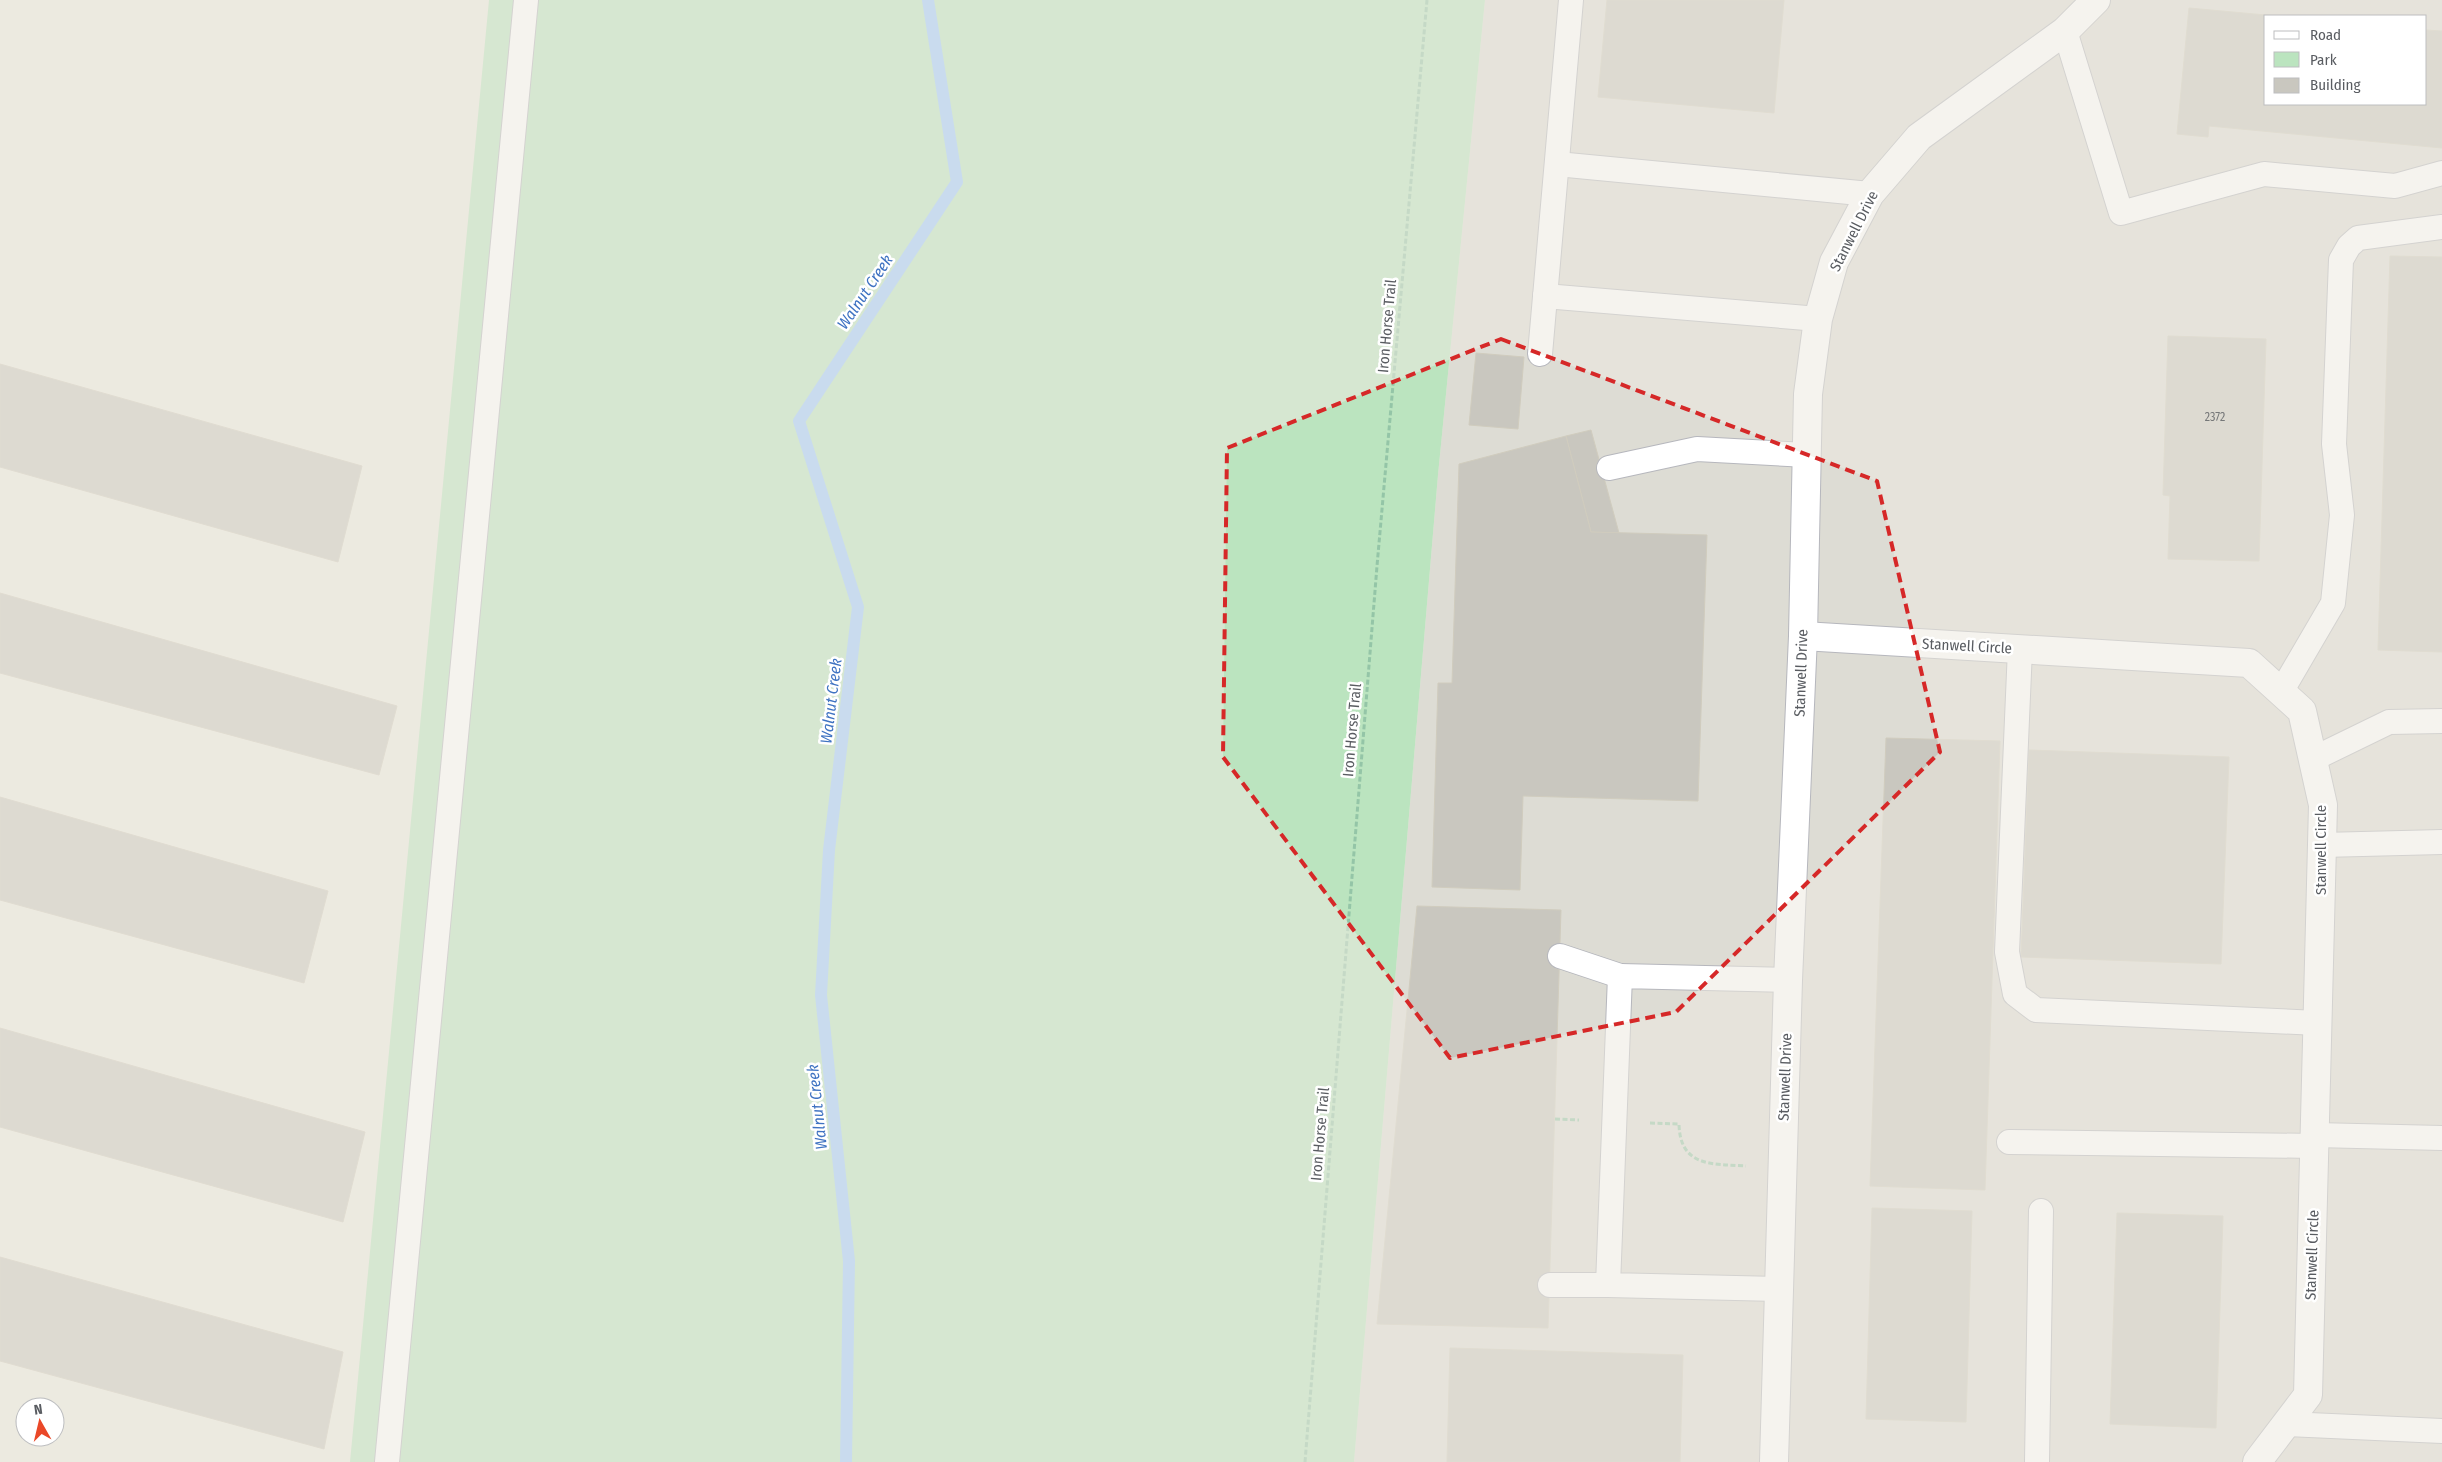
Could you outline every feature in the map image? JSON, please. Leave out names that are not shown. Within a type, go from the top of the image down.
[{"type":"street","name":"Stanwell Drive","points":[[1774,1462],[1788,980],[1803,636],[1808,394],[1818,319],[1834,262],[1870,194],[1920,137],[2066,31],[2096,0]]},
{"type":"street","name":"Stanwell Circle","points":[[1803,636],[2249,663],[2302,711],[2323,805],[2308,1395],[2257,1462]]},
{"type":"lane","points":[[387,1462],[526,0]]},
{"type":"lane","points":[[1540,354],[1571,0]]},
{"type":"lane","points":[[2066,31],[2121,212],[2264,174],[2395,186],[2442,173]]},
{"type":"lane","points":[[1557,164],[1870,194]]},
{"type":"lane","points":[[2281,692],[2333,603],[2342,515],[2334,444],[2341,260],[2349,246],[2358,238],[2442,227]]},
{"type":"lane","points":[[1545,296],[1818,319]]},
{"type":"lane","points":[[1609,468],[1697,448],[1807,455]]},
{"type":"lane","points":[[2020,649],[2008,952],[2015,994],[2036,1010],[2318,1022]]},
{"type":"lane","points":[[2313,759],[2389,722],[2442,720]]},
{"type":"lane","points":[[2322,845],[2442,842]]},
{"type":"lane","points":[[1560,956],[1620,976],[1788,980]]},
{"type":"lane","points":[[1608,1285],[1620,976]]},
{"type":"lane","points":[[2009,1142],[2315,1141],[2442,1138]]},
{"type":"lane","points":[[2037,1462],[2042,1211]]},
{"type":"lane","points":[[1550,1285],[1778,1289]]},
{"type":"lane","points":[[2287,1424],[2442,1431]]},
{"type":"path","name":"Iron Horse Trail","points":[[1305,1462],[1377,566],[1427,0]]},
{"type":"path","points":[[1555,1119],[1679,1124],[1679,1138],[1684,1151],[1702,1162],[1782,1168]]},
{"type":"highlighted area","points":[[1501,339],[1877,481],[1940,752],[1676,1012],[1450,1058],[1223,757],[1227,448]]},
{"type":"shaded area","points":[[1485,0],[2442,0],[2442,1462],[1354,1462],[1438,475]]},
{"type":"green space","points":[[489,0],[1485,0],[1438,475],[1354,1462],[350,1462]]},
{"type":"building","points":[[1607,0],[1784,0],[1774,113],[1598,97]]},
{"type":"building","points":[[2189,8],[2265,15],[2264,105],[2427,105],[2427,30],[2442,31],[2442,148],[2209,126],[2208,137],[2177,134]]},
{"type":"building","points":[[2390,256],[2442,257],[2442,652],[2378,650]]},
{"type":"building","points":[[2168,336],[2266,339],[2259,561],[2168,559],[2170,496],[2163,495]]},
{"type":"building","points":[[1476,353],[1524,357],[1518,429],[1469,425]]},
{"type":"building","points":[[0,364],[362,466],[338,562],[0,467]]},
{"type":"building","points":[[1591,430],[1619,533],[1591,532],[1566,436]]},
{"type":"building","points":[[1566,436],[1591,532],[1707,535],[1698,801],[1523,796],[1520,890],[1432,887],[1438,683],[1452,683],[1459,464]]},
{"type":"building","points":[[0,593],[397,706],[379,775],[0,673]]},
{"type":"building","points":[[1886,738],[2000,741],[1985,1190],[1870,1186]]},
{"type":"building","points":[[2029,750],[2229,757],[2221,964],[2021,957]]},
{"type":"building","points":[[0,797],[328,891],[304,983],[0,900]]},
{"type":"building","points":[[1417,906],[1561,910],[1548,1328],[1377,1324]]},
{"type":"building","points":[[0,1028],[365,1132],[343,1222],[0,1127]]},
{"type":"building","points":[[1872,1208],[1972,1211],[1966,1422],[1866,1419]]},
{"type":"building","points":[[2117,1213],[2223,1216],[2216,1428],[2110,1424]]},
{"type":"building","points":[[0,1257],[343,1352],[324,1449],[0,1361]]},
{"type":"building","points":[[1450,1348],[1683,1355],[1680,1462],[1447,1462]]},
{"type":"waterway","name":"Walnut Creek","points":[[846,1462],[849,1261],[821,995],[829,850],[858,607],[799,421],[957,182],[928,0]]}]
